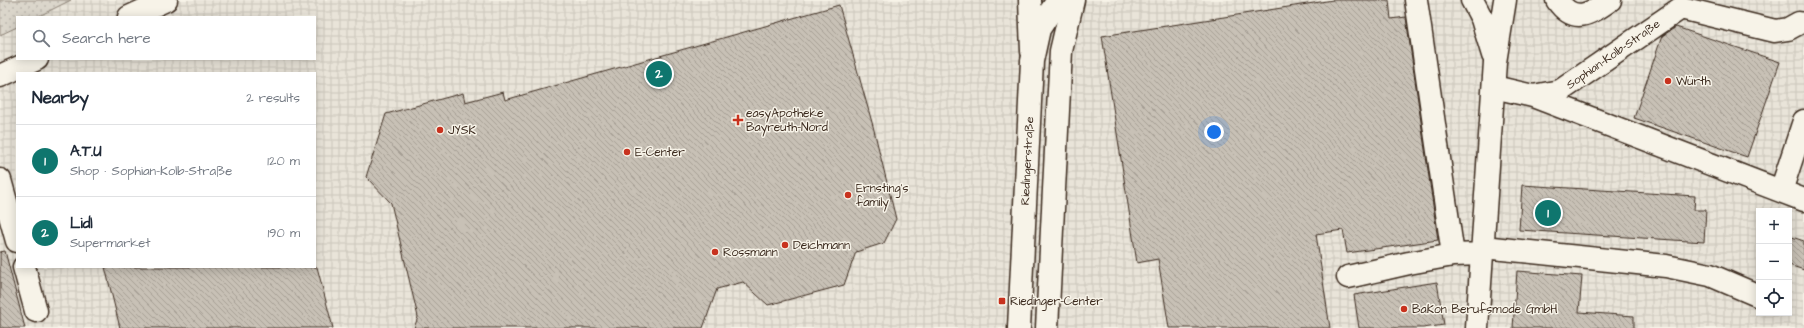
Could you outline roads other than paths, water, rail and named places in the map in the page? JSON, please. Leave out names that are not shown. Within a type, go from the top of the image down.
[{"type":"street","points":[[131,16],[166,0]]},
{"type":"street","points":[[1030,0],[1032,61]]},
{"type":"street","name":"Riedingerstraße","points":[[1019,328],[1032,61],[1040,29],[1052,7],[1058,0]]},
{"type":"street","points":[[1047,328],[1061,51],[1073,0]]},
{"type":"street","points":[[1416,0],[1453,255]]},
{"type":"street","points":[[1472,0],[1482,19],[1495,62]]},
{"type":"street","points":[[1477,328],[1495,62],[1505,0]]},
{"type":"street","points":[[1557,0],[1568,12],[1579,15],[1591,13],[1610,0]]},
{"type":"street","name":"Sophian-Kolb-Straße","points":[[1494,87],[1533,96],[1560,91],[1681,8],[1775,31],[1802,25]]},
{"type":"street","points":[[0,76],[29,66]]},
{"type":"street","points":[[1533,96],[1804,200]]},
{"type":"street","points":[[1781,191],[1804,121]]},
{"type":"street","points":[[0,180],[16,238]]},
{"type":"street","points":[[1348,277],[1409,263],[1483,250],[1666,266],[1710,275],[1756,295]]},
{"type":"street","points":[[24,268],[36,311]]},
{"type":"place","name":"Lidl","points":[[659,74]]},
{"type":"place","name":"Würth","points":[[1668,81]]},
{"type":"place","name":"easyApotheke Bayreuth-Nord","points":[[738,120]]},
{"type":"place","name":"JYSK","points":[[440,130]]},
{"type":"place","name":"E-Center","points":[[627,152]]},
{"type":"place","name":"Ernsting's family","points":[[848,195]]},
{"type":"place","name":"A.T.U","points":[[1548,213]]},
{"type":"place","name":"Deichmann","points":[[785,245]]},
{"type":"place","name":"Rossmann","points":[[715,252]]},
{"type":"place","name":"Riedinger-Center","points":[[1002,301]]},
{"type":"place","name":"BaKon Berufsmode GmbH","points":[[1404,309]]}]
